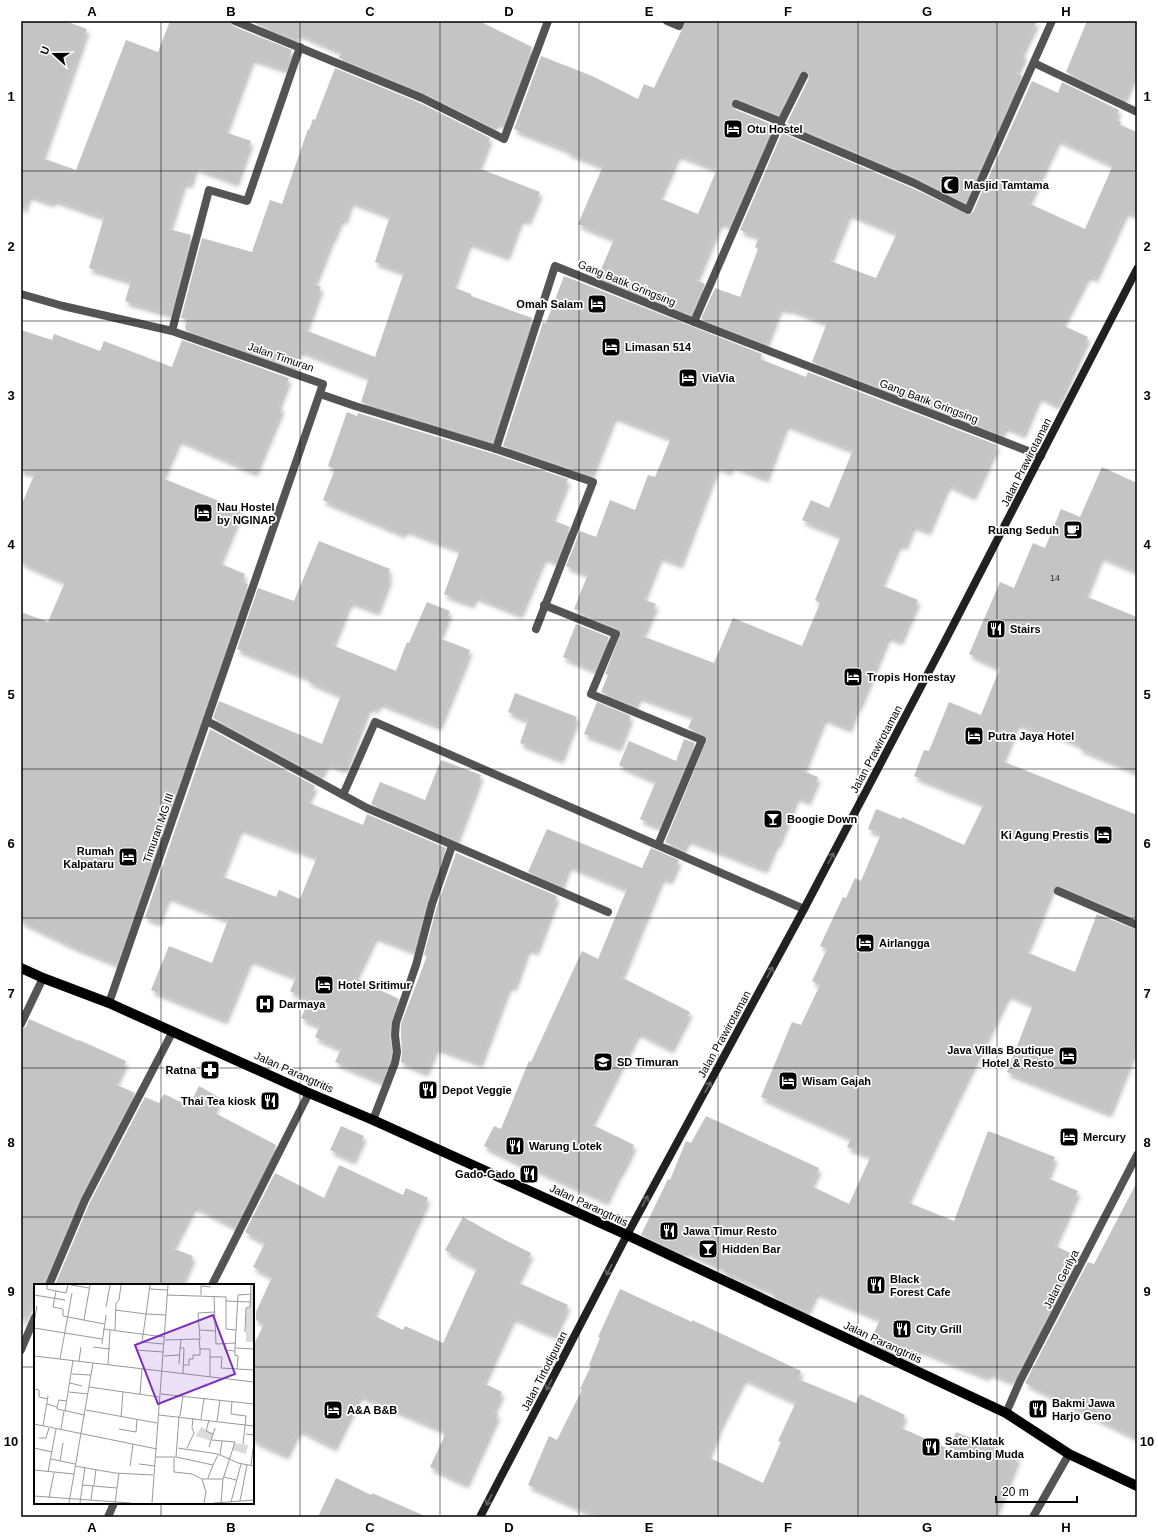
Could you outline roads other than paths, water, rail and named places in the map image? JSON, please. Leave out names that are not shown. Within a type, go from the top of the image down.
[{"type":"main road","name":"Jalan Parangtritis","points":[[21,968],[109,1003],[173,1031],[627,1235],[1006,1413],[1069,1454],[1137,1486]]},
{"type":"street","points":[[235,21],[422,98],[504,139],[548,21]]},
{"type":"street","points":[[667,21],[679,26],[681,21]]},
{"type":"street","points":[[736,104],[914,183],[968,210],[1052,21]]},
{"type":"street","points":[[172,331],[209,190],[247,201],[300,47]]},
{"type":"street","points":[[1034,62],[1137,112]]},
{"type":"street","points":[[694,322],[780,124],[804,76]]},
{"type":"street","name":"Gang Batik Gringsing","points":[[496,449],[555,266],[694,322],[1041,456]]},
{"type":"street","name":"Jalan Prawirotaman","points":[[627,1235],[804,910],[1137,269]]},
{"type":"street","name":"Jalan Timuran","points":[[21,294],[63,306],[172,331],[323,384],[320,394]]},
{"type":"street","points":[[320,394],[496,449],[593,482],[544,605],[536,629]]},
{"type":"street","name":"Timuran MG III","points":[[109,1003],[320,394]]},
{"type":"street","points":[[544,605],[616,634],[590,694],[702,740],[658,845]]},
{"type":"street","points":[[207,721],[367,808],[452,846],[608,912]]},
{"type":"street","points":[[343,795],[375,722],[804,910]]},
{"type":"street","points":[[373,1120],[395,1063],[397,1052],[395,1035],[396,1023],[416,964],[432,904],[452,846]]},
{"type":"street","points":[[1058,891],[1137,925]]},
{"type":"street","points":[[21,1024],[43,978]]},
{"type":"street","points":[[48,1284],[85,1200],[173,1031]]},
{"type":"street","points":[[213,1284],[309,1093]]},
{"type":"street","name":"Jalan Gerilya","points":[[1006,1413],[1024,1374],[1137,1155]]},
{"type":"street","name":"Jalan Tirtodipuran","points":[[480,1517],[627,1235]]},
{"type":"street","points":[[21,1350],[34,1319]]},
{"type":"street","points":[[1032,1517],[1069,1454]]},
{"type":"street","points":[[108,1517],[114,1504]]},
{"type":"place","name":"Otu Hostel","points":[[733,129]]},
{"type":"place","name":"Masjid Tamtama","points":[[950,185]]},
{"type":"place","name":"Omah Salam","points":[[597,304]]},
{"type":"place","name":"Limasan 514","points":[[611,347]]},
{"type":"place","name":"ViaVia","points":[[688,378]]},
{"type":"place","name":"Nau Hostel by NGINAP","points":[[203,513]]},
{"type":"place","name":"Ruang Seduh","points":[[1073,530]]},
{"type":"place","name":"Stairs","points":[[996,629]]},
{"type":"place","name":"Tropis Homestay","points":[[853,677]]},
{"type":"place","name":"Putra Jaya Hotel","points":[[974,736]]},
{"type":"place","name":"Boogie Down","points":[[773,819]]},
{"type":"place","name":"Ki Agung Prestis","points":[[1103,835]]},
{"type":"place","name":"Rumah Kalpataru","points":[[128,857]]},
{"type":"place","name":"Airlangga","points":[[865,943]]},
{"type":"place","name":"Hotel Sritimur","points":[[324,985]]},
{"type":"place","name":"Darmaya","points":[[265,1004]]},
{"type":"place","name":"Java Villas Boutique Hotel & Resto","points":[[1068,1056]]},
{"type":"place","name":"SD Timuran","points":[[603,1062]]},
{"type":"place","name":"Ratna","points":[[210,1070]]},
{"type":"place","name":"Wisam Gajah","points":[[788,1081]]},
{"type":"place","name":"Depot Veggie","points":[[428,1090]]},
{"type":"place","name":"Thai Tea kiosk","points":[[270,1101]]},
{"type":"place","name":"Mercury","points":[[1069,1137]]},
{"type":"place","name":"Warung Lotek","points":[[515,1146]]},
{"type":"place","name":"Gado-Gado","points":[[529,1174]]},
{"type":"place","name":"Jawa Timur Resto","points":[[669,1231]]},
{"type":"place","name":"Hidden Bar","points":[[708,1249]]},
{"type":"place","name":"Black Forest Cafe","points":[[876,1285]]},
{"type":"place","name":"City Grill","points":[[902,1329]]},
{"type":"place","name":"Bakmi Jawa Harjo Geno","points":[[1038,1409]]},
{"type":"place","name":"A&A B&B","points":[[333,1410]]},
{"type":"place","name":"Sate Klatak Kambing Muda","points":[[931,1447]]}]
